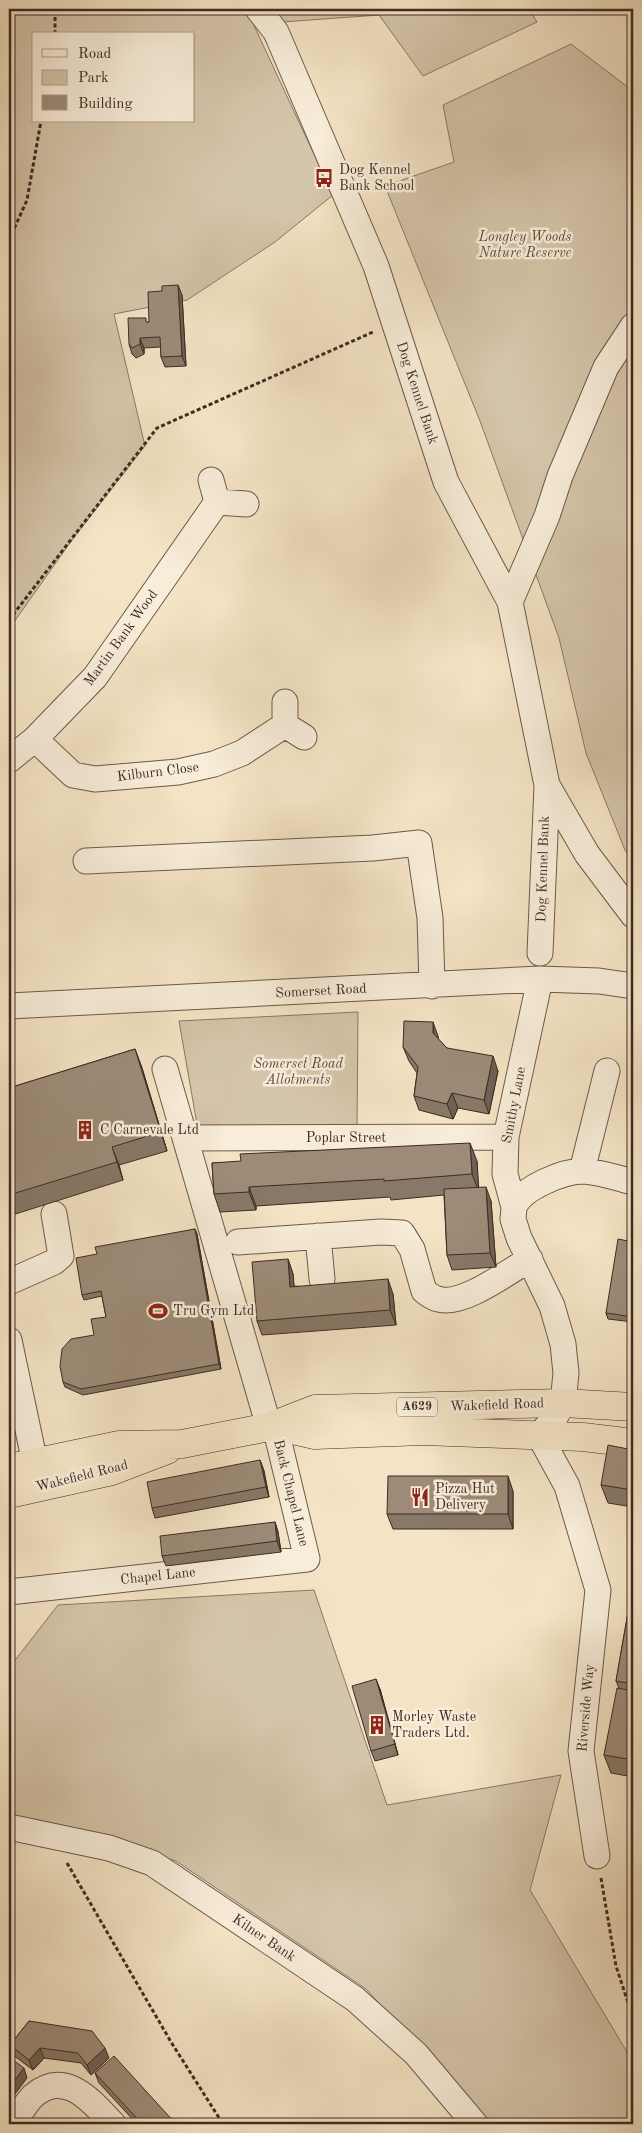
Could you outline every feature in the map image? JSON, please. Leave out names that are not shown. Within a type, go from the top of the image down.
[{"type":"highway","name":"Wakefield Road","points":[[9,1468],[119,1445],[182,1444],[272,1427],[315,1409],[563,1403],[633,1407]]},
{"type":"highway","name":"Wakefield Road","points":[[272,1427],[315,1435],[414,1431],[596,1438],[633,1443]]},
{"type":"highway","name":"Wakefield Road","points":[[9,1494],[112,1472],[182,1444]]},
{"type":"street","name":"Dog Kennel Bank","points":[[258,9],[276,32],[376,266],[446,482],[510,602],[547,785],[540,953]]},
{"type":"street","points":[[510,602],[547,516],[560,476],[606,367],[633,326]]},
{"type":"street","name":"Martin Bank Wood","points":[[9,760],[35,739],[95,677],[214,491],[246,504]]},
{"type":"street","name":"Kilburn Close","points":[[35,739],[73,775],[95,779],[178,772],[214,764],[242,753],[291,721]]},
{"type":"street","name":"Dog Kennel Bank","points":[[547,785],[587,854],[633,915]]},
{"type":"street","points":[[86,861],[373,848],[419,843],[430,918],[432,986]]},
{"type":"street","name":"Somerset Road","points":[[9,1006],[432,986],[540,978],[599,980],[633,986]]},
{"type":"street","name":"Smithy Lane","points":[[539,1435],[554,1419],[563,1403],[566,1373],[563,1344],[552,1306],[513,1219],[514,1207],[505,1174],[506,1137],[540,978]]},
{"type":"street","points":[[165,1069],[272,1427]]},
{"type":"street","points":[[582,1171],[607,1071]]},
{"type":"street","name":"Poplar Street","points":[[185,1138],[506,1137]]},
{"type":"street","points":[[514,1207],[518,1198],[525,1192],[558,1178],[582,1171],[633,1182]]},
{"type":"street","points":[[9,1282],[54,1262],[61,1256],[54,1214]]},
{"type":"street","points":[[238,1242],[381,1232],[402,1233],[412,1248],[424,1291],[438,1299],[454,1300],[476,1291],[530,1259]]},
{"type":"street","points":[[318,1236],[322,1279]]},
{"type":"street","points":[[9,1340],[35,1463]]},
{"type":"street","name":"Back Chapel Lane","points":[[272,1427],[307,1559]]},
{"type":"street","name":"Riverside Way","points":[[539,1435],[567,1486],[598,1590],[581,1751],[597,1856]]},
{"type":"street","name":"Chapel Lane","points":[[9,1592],[307,1559]]},
{"type":"street","name":"Kilner Bank","points":[[9,1827],[109,1848],[152,1863],[356,1999],[416,2054],[475,2124]]},
{"type":"street","points":[[12,2124],[33,2096],[58,2086],[74,2088],[85,2095],[113,2124]]},
{"type":"path","points":[[55,9],[55,32]]},
{"type":"path","points":[[9,240],[27,200],[41,122]]},
{"type":"path","points":[[9,620],[158,428],[395,323]]},
{"type":"path","points":[[57,1837],[69,1869],[171,2042],[223,2124]]},
{"type":"path","points":[[597,1856],[616,1966],[633,2018]]},
{"type":"green space","points":[[9,9],[243,9],[250,17],[333,195],[275,242],[187,300],[114,314],[145,446],[72,540],[9,629]]},
{"type":"green space","points":[[273,9],[529,9],[537,22],[423,76],[379,15],[282,22]]},
{"type":"green space","name":"Longley Woods Nature Reserve","points":[[571,44],[633,91],[633,861],[625,850],[586,753],[559,638],[480,421],[385,186],[454,162],[443,105]]},
{"type":"green space","name":"Somerset Road Allotments","points":[[358,1012],[357,1130],[198,1130],[179,1021]]},
{"type":"green space","points":[[314,1590],[387,1805],[561,1775],[530,1890],[633,2062],[633,2124],[490,2124],[366,1989],[176,1861],[86,1835],[9,1817],[9,1659],[16,1659],[58,1605]]},
{"type":"building","points":[[178,285],[182,356],[161,357],[160,337],[140,338],[140,344],[132,348],[129,344],[128,318],[146,318],[146,322],[149,322],[148,292],[162,291],[162,286]]},
{"type":"building","points":[[404,1021],[433,1022],[433,1033],[447,1048],[493,1056],[484,1100],[452,1093],[447,1104],[414,1096],[418,1067],[403,1047]]},
{"type":"building","name":"C Carnevale Ltd","points":[[135,1049],[161,1132],[112,1147],[117,1162],[9,1195],[9,1088]]},
{"type":"building","points":[[470,1143],[472,1174],[384,1181],[384,1179],[249,1187],[249,1192],[214,1194],[212,1163],[241,1161],[240,1154]]},
{"type":"building","points":[[486,1187],[490,1253],[447,1255],[444,1189]]},
{"type":"building","name":"Tru Gym Ltd","points":[[195,1229],[219,1364],[81,1389],[63,1382],[60,1366],[62,1349],[71,1339],[94,1335],[91,1319],[106,1317],[101,1291],[82,1295],[76,1258],[97,1254],[95,1247]]},
{"type":"building","points":[[618,1239],[633,1242],[633,1317],[606,1313]]},
{"type":"building","points":[[288,1259],[290,1287],[388,1279],[390,1310],[257,1321],[252,1262]]},
{"type":"building","points":[[608,1445],[633,1450],[633,1490],[601,1485]]},
{"type":"building","points":[[260,1460],[266,1487],[152,1508],[147,1482]]},
{"type":"building","points":[[388,1476],[508,1476],[508,1514],[387,1514]]},
{"type":"building","points":[[275,1522],[277,1541],[162,1556],[160,1536]]},
{"type":"building","points":[[633,1584],[633,1684],[616,1681]]},
{"type":"building","name":"Morley Waste Traders Ltd.","points":[[376,1679],[395,1744],[371,1751],[352,1686]]},
{"type":"building","points":[[617,1688],[633,1691],[633,1760],[604,1755]]},
{"type":"building","points":[[29,2021],[92,2031],[105,2048],[87,2065],[78,2053],[40,2048],[29,2060],[10,2045]]},
{"type":"building","points":[[114,2056],[176,2124],[142,2124],[95,2073]]},
{"type":"building","points":[[9,2057],[24,2068],[9,2088]]},
{"type":"place","name":"Dog Kennel Bank School","points":[[324,178]]},
{"type":"place","name":"C Carnevale Ltd","points":[[85,1130]]},
{"type":"place","name":"Tru Gym Ltd","points":[[158,1311]]},
{"type":"place","name":"Pizza Hut Delivery","points":[[420,1497]]},
{"type":"place","name":"Morley Waste Traders Ltd.","points":[[377,1725]]}]
